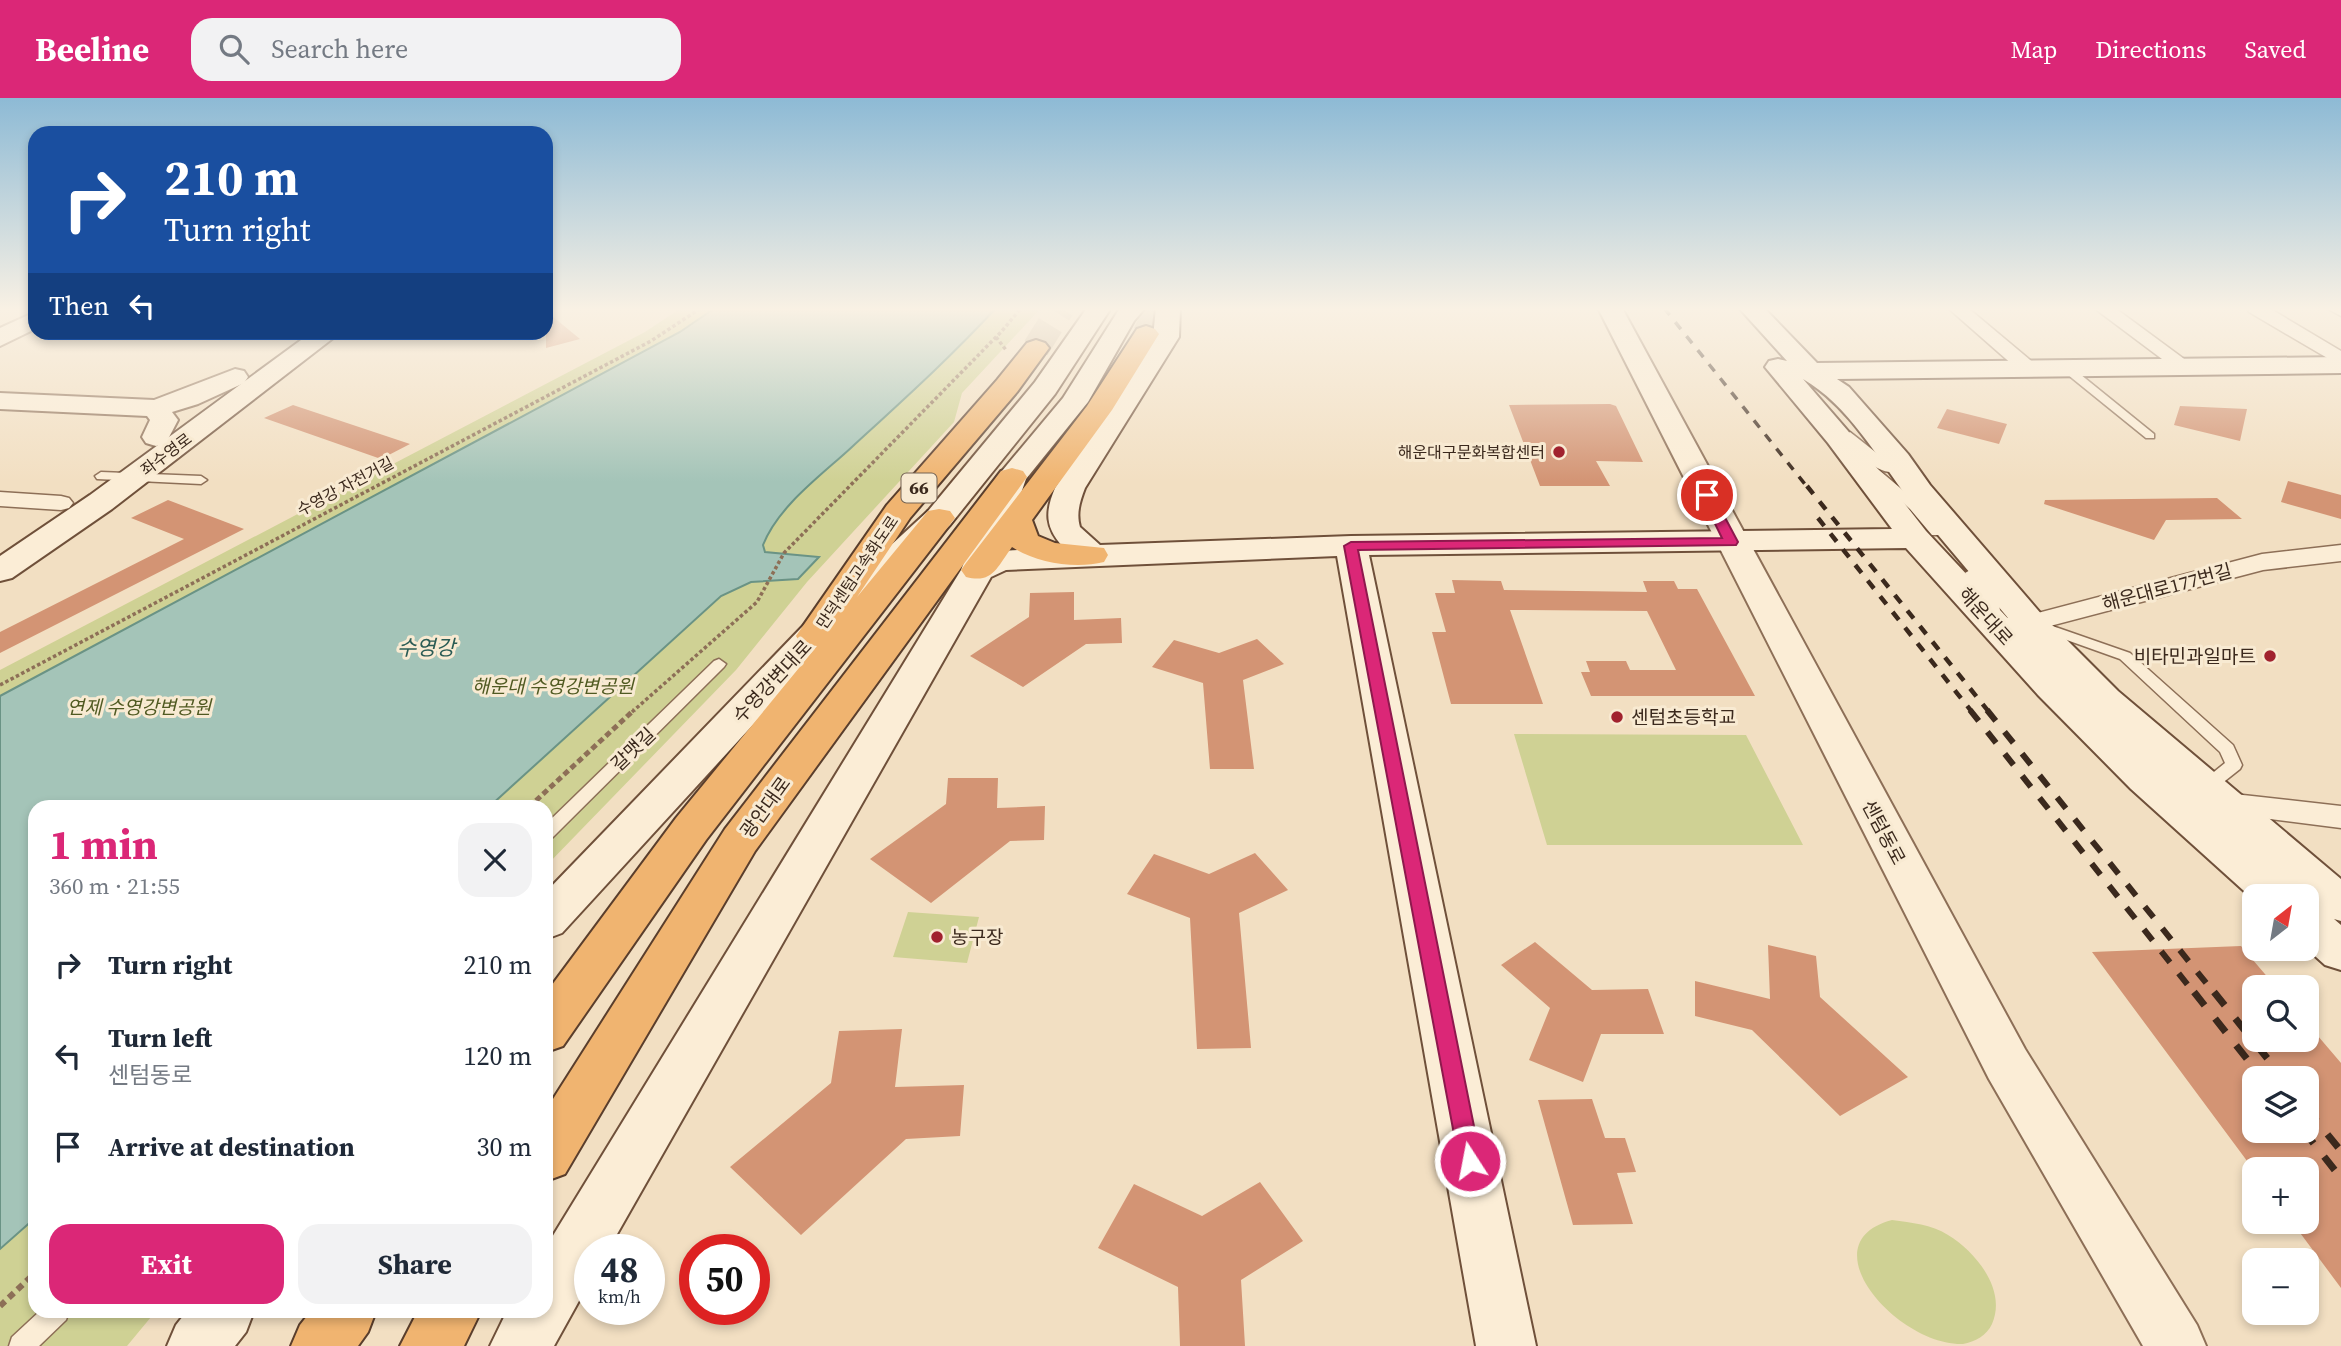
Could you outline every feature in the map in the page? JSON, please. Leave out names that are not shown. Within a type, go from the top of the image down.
[{"type":"highway","name":"만덕센텀고속화도로","points":[[814,636],[898,512],[1022,366]]},
{"type":"highway","points":[[978,570],[1098,410],[1107,366]]},
{"type":"highway","name":"광안대로","points":[[553,1146],[740,841],[1012,477]]},
{"type":"highway","points":[[553,1021],[691,828],[939,517]]},
{"type":"highway","points":[[1016,520],[1024,542],[1050,552],[1092,555]]},
{"type":"highway","points":[[321,1346],[341,1318]]},
{"type":"highway","points":[[430,1346],[448,1318]]},
{"type":"main road","name":"좌수영로","points":[[0,542],[101,476],[249,366]]},
{"type":"main road","name":"좌수영로","points":[[0,571],[134,478],[284,366]]},
{"type":"main road","name":"수영강변대로","points":[[553,914],[814,636],[939,517],[1045,388],[1066,366]]},
{"type":"main road","points":[[553,1289],[978,570],[1012,477],[1074,402],[1092,366]]},
{"type":"main road","points":[[1092,555],[1064,530],[1060,511],[1070,488],[1147,366]]},
{"type":"main road","name":"센텀동로","points":[[1641,366],[2007,1064],[2176,1346]]},
{"type":"main road","name":"해운대로","points":[[1791,366],[1839,393],[1898,460],[2013,624],[2051,687],[2145,779],[2264,884]]},
{"type":"main road","name":"해운대로","points":[[1797,366],[1796,371],[1869,482],[1915,538],[2341,904]]},
{"type":"main road","points":[[1796,371],[2215,366]]},
{"type":"main road","points":[[0,401],[155,408],[188,398],[235,377]]},
{"type":"main road","points":[[155,408],[164,420],[156,437]]},
{"type":"main road","points":[[978,570],[1013,559],[1351,546],[1915,538]]},
{"type":"main road","points":[[1351,546],[1506,1346]]},
{"type":"main road","points":[[2319,933],[2341,952]]},
{"type":"main road","points":[[197,1346],[219,1318]]},
{"type":"main road","points":[[520,1346],[537,1318]]},
{"type":"street","points":[[2026,366],[2029,369]]},
{"type":"street","points":[[0,499],[61,503]]},
{"type":"street","points":[[2328,555],[2341,574]]},
{"type":"street","name":"해운대로177번길","points":[[2013,624],[2262,562],[2328,555]]},
{"type":"street","points":[[2215,796],[2341,817]]},
{"type":"lane","points":[[2066,369],[2150,436]]},
{"type":"lane","points":[[1838,437],[1914,506],[2013,624]]},
{"type":"lane","points":[[101,476],[201,480]]},
{"type":"lane","name":"갈맷길","points":[[553,827],[719,664]]},
{"type":"lane","points":[[21,1346],[50,1318]]},
{"type":"path","name":"수영강 자전거길","points":[[0,685],[603,366]]},
{"type":"path","points":[[536,800],[600,740],[757,603],[785,553],[968,366]]},
{"type":"path","points":[[0,1306],[28,1280]]},
{"type":"green space","name":"수영강","points":[[580,366],[987,366],[962,393],[954,422],[807,582],[736,670],[553,859],[553,800],[28,800],[28,1318],[150,1318],[127,1346],[0,1346],[0,670]]},
{"type":"green space","points":[[1514,734],[1746,735],[1803,845],[1547,845]]},
{"type":"green space","name":"농구장","points":[[908,912],[979,917],[967,963],[893,957]]},
{"type":"green space","points":[[1892,1220],[1921,1224],[1942,1231],[1959,1242],[1978,1262],[1992,1285],[1995,1298],[1996,1311],[1990,1328],[1984,1335],[1963,1344],[1938,1340],[1912,1329],[1889,1312],[1871,1291],[1860,1270],[1858,1249],[1868,1232]]},
{"type":"water","name":"수영강","points":[[616,366],[939,366],[802,491],[770,530],[763,545],[765,552],[819,557],[798,579],[751,582],[721,596],[497,800],[28,800],[28,1224],[0,1249],[0,696]]},
{"type":"building","points":[[293,405],[410,444],[381,459],[264,418]]},
{"type":"building","name":"해운대구문화복합센터","points":[[1509,405],[1616,406],[1643,462],[1596,461],[1610,486],[1540,486]]},
{"type":"building","points":[[2180,406],[2247,409],[2240,441],[2174,425]]},
{"type":"building","points":[[1947,409],[2007,424],[1999,444],[1937,428]]},
{"type":"building","points":[[2288,481],[2341,495],[2341,519],[2281,502]]},
{"type":"building","points":[[2217,498],[2242,519],[2166,520],[2154,540],[2044,504],[2045,500]]},
{"type":"building","points":[[168,500],[244,529],[0,653],[0,632],[184,539],[131,518]]},
{"type":"building","points":[[1452,580],[1501,581],[1504,590],[1647,592],[1643,581],[1674,581],[1678,589],[1697,589],[1755,696],[1591,696],[1581,672],[1590,672],[1586,661],[1626,661],[1630,670],[1676,670],[1647,611],[1510,610],[1543,704],[1451,704],[1432,632],[1446,632],[1435,593],[1455,593]]},
{"type":"building","points":[[1074,592],[1074,620],[1121,618],[1122,643],[1086,644],[1023,687],[970,656],[1029,617],[1030,593]]},
{"type":"building","points":[[1257,639],[1284,664],[1243,680],[1254,769],[1210,769],[1203,683],[1152,667],[1174,640],[1219,653]]},
{"type":"building","points":[[948,778],[998,778],[997,808],[1045,806],[1044,840],[1010,841],[931,903],[870,859],[946,804]]},
{"type":"building","points":[[1255,853],[1288,890],[1239,913],[1251,1048],[1197,1049],[1190,918],[1127,894],[1154,854],[1209,874]]},
{"type":"building","points":[[1535,942],[1592,990],[1648,989],[1664,1034],[1601,1034],[1583,1082],[1529,1060],[1550,1008],[1501,965]]},
{"type":"building","points":[[1768,945],[1816,956],[1820,997],[1908,1077],[1840,1116],[1752,1030],[1695,1016],[1695,981],[1770,999]]},
{"type":"building","points":[[2241,946],[2242,961],[2254,961],[2266,975],[2242,975],[2242,1052],[2319,1052],[2319,1037],[2341,1063],[2341,1288],[2319,1258],[2319,1248],[2311,1248],[2301,1234],[2319,1234],[2319,1157],[2244,1157],[2092,952]]},
{"type":"building","points":[[902,1029],[895,1087],[964,1085],[960,1136],[906,1139],[801,1235],[730,1167],[831,1083],[839,1031]]},
{"type":"building","points":[[1592,1099],[1605,1138],[1625,1138],[1636,1172],[1617,1173],[1633,1224],[1573,1225],[1538,1100]]},
{"type":"building","points":[[1260,1182],[1303,1241],[1241,1280],[1245,1346],[1180,1346],[1178,1287],[1098,1248],[1134,1184],[1202,1216]]},
{"type":"railway","points":[[1711,366],[1808,488]]},
{"type":"railway","points":[[1807,486],[1989,712]]},
{"type":"railway","points":[[1818,518],[1972,712]]},
{"type":"railway","points":[[1970,710],[2195,994]]},
{"type":"railway","points":[[1987,710],[2215,994]]},
{"type":"railway","points":[[2194,992],[2253,1066]]},
{"type":"railway","points":[[2214,992],[2273,1066]]},
{"type":"railway","points":[[2319,1124],[2341,1151]]},
{"type":"railway","points":[[2313,1143],[2341,1178]]},
{"type":"place","name":"해운대구문화복합센터","points":[[1559,452]]},
{"type":"place","name":"비타민과일마트","points":[[2270,656]]},
{"type":"place","name":"센텀초등학교","points":[[1617,717]]},
{"type":"place","name":"농구장","points":[[937,937]]},
{"type":"route","points":[[1470,1161],[1351,546],[1731,542],[1707,495]]},
{"type":"park label","name":"해운대 수영강변공원","points":[[553,686]]},
{"type":"park label","name":"연제 수영강변공원","points":[[139,707]]}]
